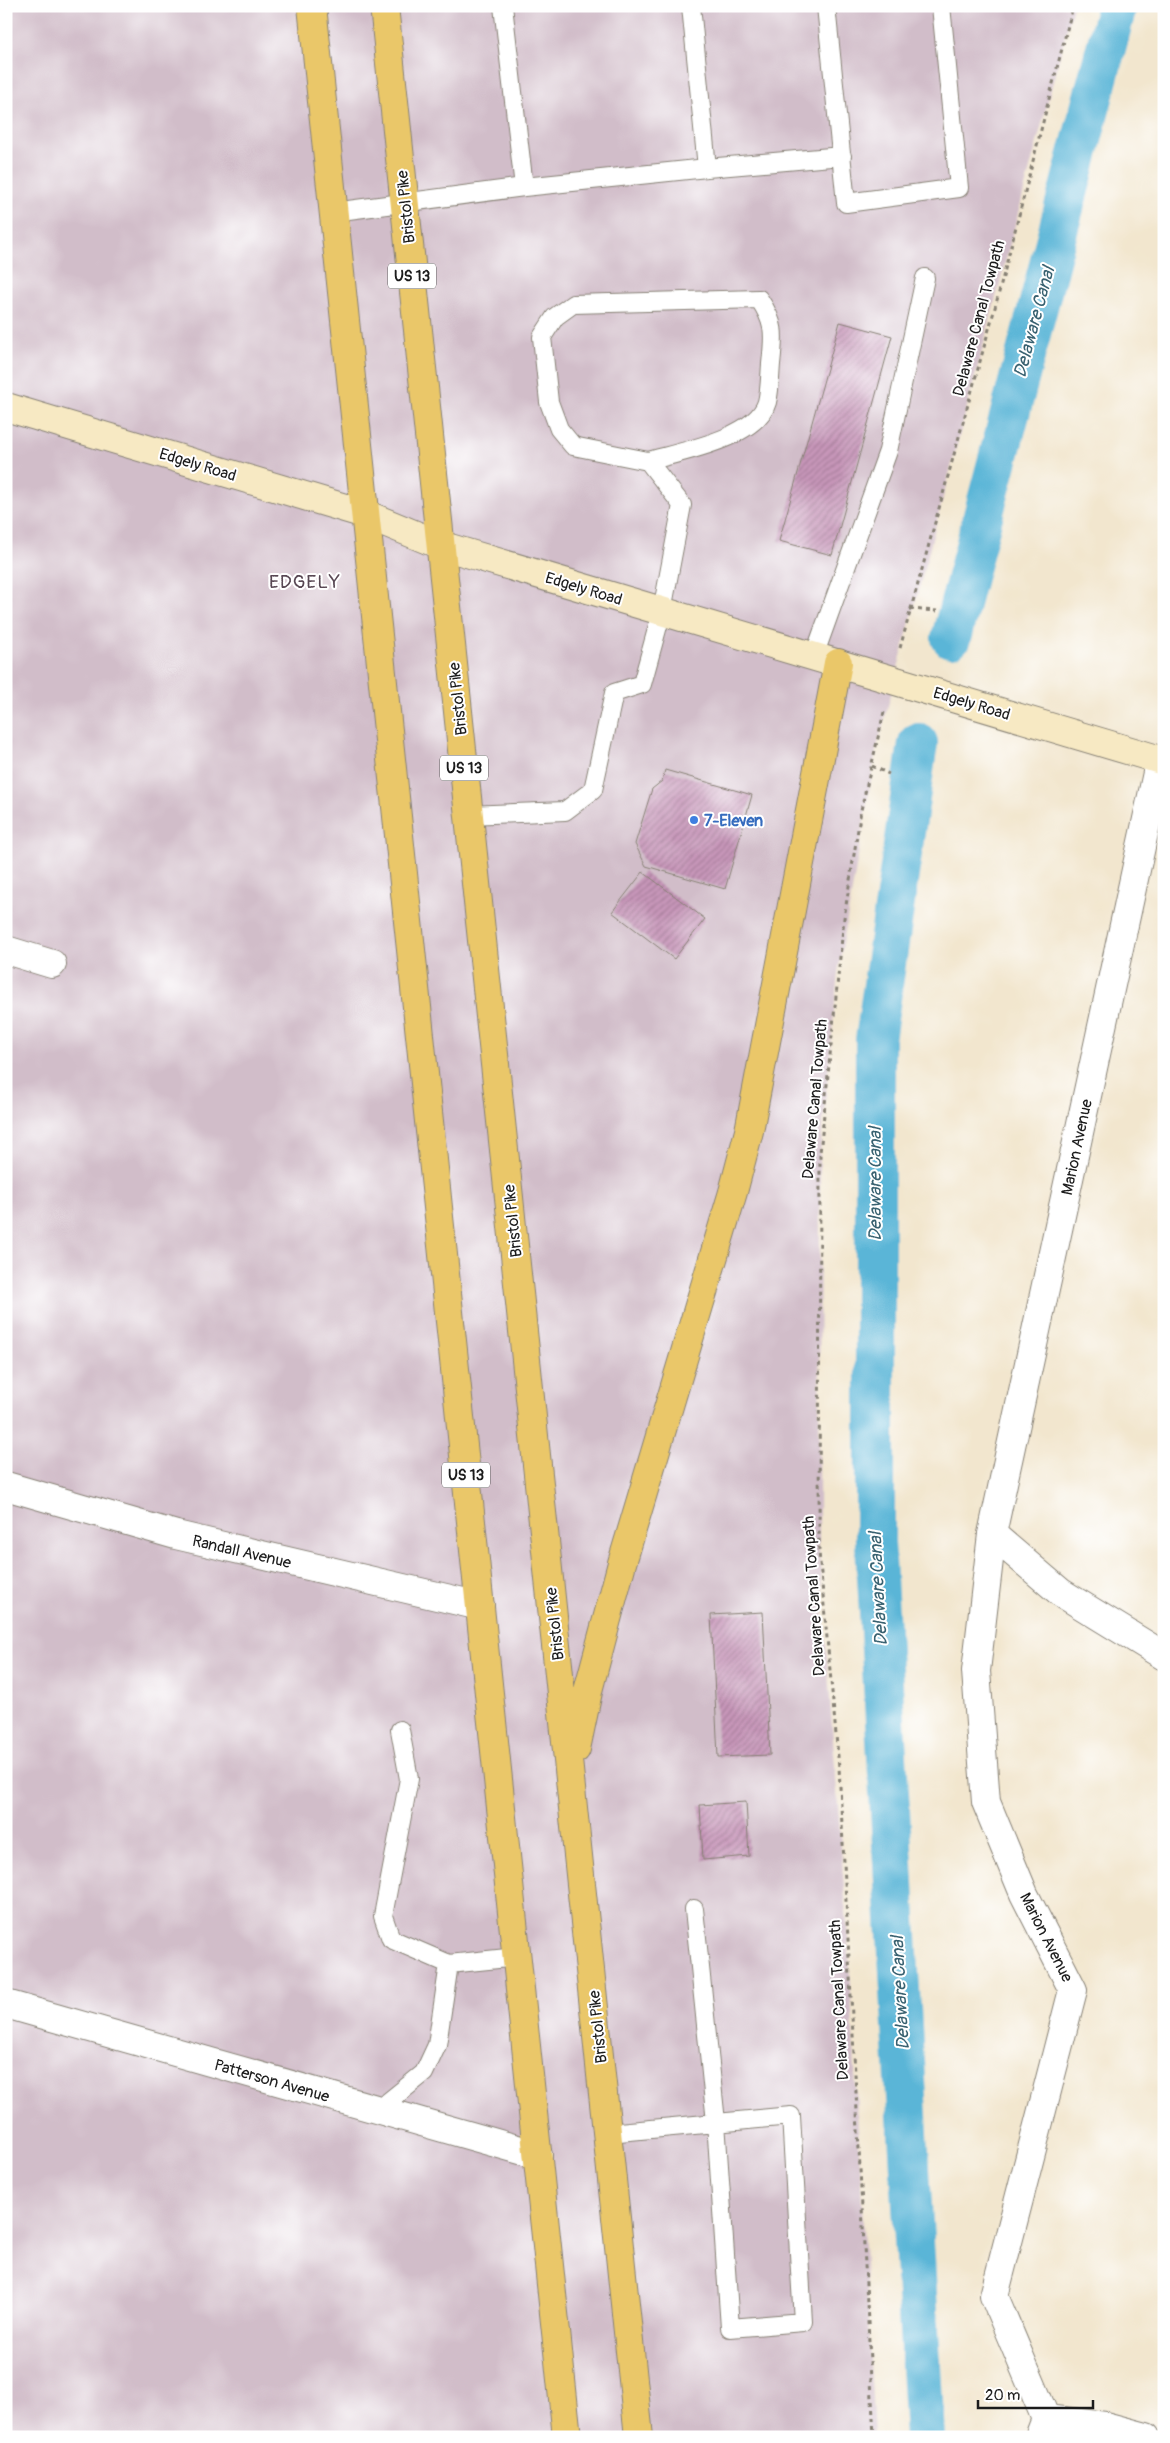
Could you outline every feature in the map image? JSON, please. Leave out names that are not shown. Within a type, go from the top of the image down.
[{"type":"highway","name":"US 13","points":[[312,6],[567,2437]]},
{"type":"highway","name":"Bristol Pike","points":[[384,6],[640,2437]]},
{"type":"highway","points":[[570,1777],[589,1687],[620,1572],[733,1192],[749,1131],[826,660]]},
{"type":"main road","name":"Edgely Road","points":[[6,407],[365,514],[440,545],[1162,760]]},
{"type":"street","name":"Marion Avenue","points":[[1146,2437],[1105,2426],[1042,2428],[994,2296],[1073,1990],[1024,1894],[986,1802],[976,1671],[992,1534],[1162,760]]},
{"type":"street","points":[[6,950],[52,964]]},
{"type":"street","name":"Randall Avenue","points":[[6,1486],[176,1535],[480,1606]]},
{"type":"street","points":[[992,1534],[1060,1592],[1164,1656]]},
{"type":"street","name":"Patterson Avenue","points":[[6,2004],[538,2155]]},
{"type":"lane","points":[[503,6],[524,187]]},
{"type":"lane","points":[[691,6],[707,168]]},
{"type":"lane","points":[[826,6],[846,203],[958,188],[940,6]]},
{"type":"lane","points":[[333,212],[524,187],[842,156]]},
{"type":"lane","points":[[826,660],[888,451],[925,278]]},
{"type":"lane","points":[[469,815],[564,810],[593,790],[614,693],[642,684],[662,611],[682,504],[648,461],[573,446],[559,429],[549,402],[542,336],[555,316],[574,304],[759,299],[770,315],[774,338],[767,403],[752,423],[735,435],[648,461]]},
{"type":"lane","points":[[400,1730],[409,1779],[383,1916],[391,1939],[449,1964],[517,1958]]},
{"type":"lane","points":[[608,2133],[716,2122],[791,2116],[803,2322],[730,2328],[716,2122],[694,1908]]},
{"type":"lane","points":[[378,2110],[424,2073],[437,2045],[449,1964]]},
{"type":"path","name":"Delaware Canal Towpath","points":[[903,635],[996,304],[1073,6]]},
{"type":"path","points":[[910,609],[937,611]]},
{"type":"path","name":"Delaware Canal Towpath","points":[[874,2437],[839,1777],[820,1552],[820,1153],[844,918],[860,810],[881,727]]},
{"type":"path","points":[[872,766],[889,774]]},
{"type":"shaded area","points":[[6,6],[1073,6],[876,751],[838,972],[820,1153],[819,1552],[849,1953],[874,2437],[6,2437]]},
{"type":"building","points":[[840,322],[892,336],[832,555],[779,541]]},
{"type":"building","name":"7-Eleven","points":[[665,770],[752,795],[725,889],[646,866],[635,844],[652,789],[662,781]]},
{"type":"building","points":[[643,872],[705,919],[674,959],[612,912]]},
{"type":"building","points":[[763,1612],[770,1755],[718,1757],[711,1615]]},
{"type":"building","points":[[746,1802],[749,1856],[703,1860],[700,1805]]},
{"type":"waterway","name":"Delaware Canal","points":[[951,638],[1117,6]]},
{"type":"waterway","name":"Delaware Canal","points":[[918,743],[875,1040],[875,1542],[925,2437]]},
{"type":"place","name":"7-Eleven","points":[[694,820]]},
{"type":"district","name":"EDGELY","points":[[305,581]]}]
